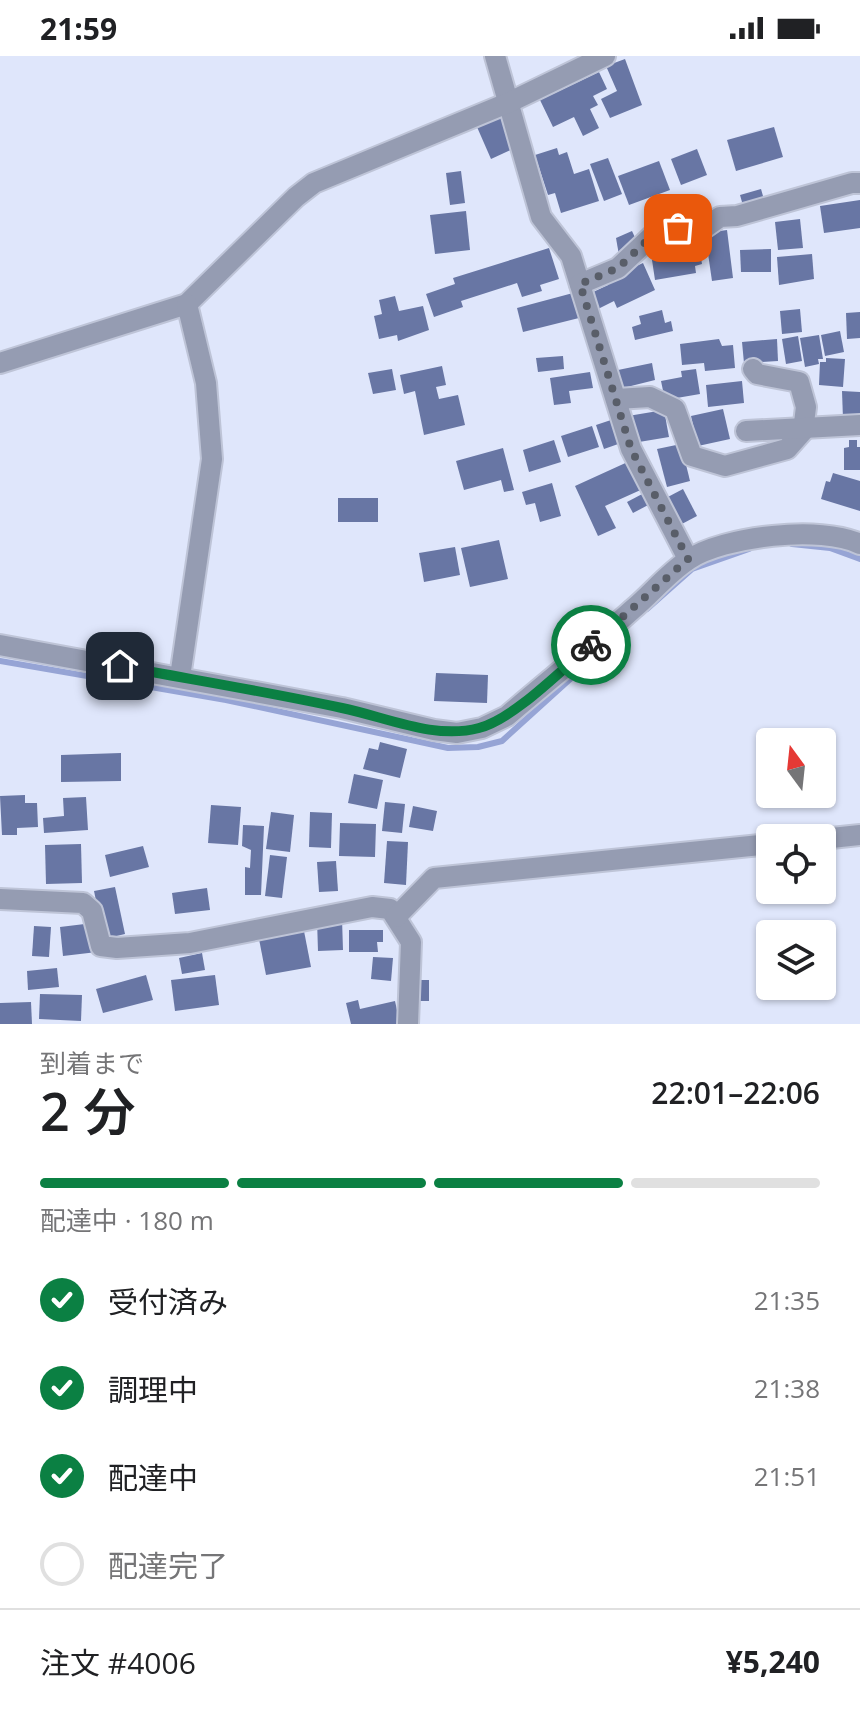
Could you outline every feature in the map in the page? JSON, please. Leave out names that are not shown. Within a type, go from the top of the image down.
[{"type":"street","points":[[495,56],[541,217],[571,256],[631,449],[688,559]]},
{"type":"street","points":[[0,363],[187,304],[314,183],[510,102],[605,56]]},
{"type":"street","points":[[580,284],[618,268],[652,236],[678,228],[703,229],[720,217],[737,216],[860,183]]},
{"type":"street","points":[[180,677],[212,459],[206,383],[187,304]]},
{"type":"street","points":[[616,399],[650,397],[675,409],[692,456],[725,466],[787,449],[803,431],[806,407],[799,382],[757,374],[753,369]]},
{"type":"street","points":[[746,431],[860,425]]},
{"type":"street","points":[[0,645],[342,708],[457,733],[482,728],[507,716],[688,559],[743,539],[762,537],[837,536],[860,544]]},
{"type":"street","points":[[836,838],[860,835]]},
{"type":"street","points":[[396,917],[434,878],[756,845]]},
{"type":"street","points":[[0,899],[83,903],[92,911],[101,946],[117,948],[190,943],[372,907],[390,909],[411,942],[408,1024]]},
{"type":"building","points":[[625,59],[642,105],[610,118],[601,99],[617,91],[606,66]]},
{"type":"building","points":[[599,72],[607,89],[593,96],[598,105],[590,109],[599,128],[583,136],[574,117],[553,127],[540,100]]},
{"type":"building","points":[[501,116],[515,148],[491,159],[477,127]]},
{"type":"building","points":[[774,127],[783,157],[736,171],[727,140]]},
{"type":"building","points":[[557,148],[559,155],[567,152],[574,174],[589,169],[599,201],[561,213],[555,193],[548,195],[535,155]]},
{"type":"building","points":[[697,149],[707,175],[681,185],[671,159]]},
{"type":"building","points":[[608,158],[622,194],[604,201],[590,164]]},
{"type":"building","points":[[659,161],[670,190],[629,205],[618,176]]},
{"type":"building","points":[[461,171],[465,203],[450,205],[446,173]]},
{"type":"building","points":[[761,189],[765,203],[744,209],[740,195]]},
{"type":"building","points":[[860,200],[860,228],[824,233],[820,206]]},
{"type":"building","points":[[466,211],[470,250],[435,254],[430,215]]},
{"type":"building","points":[[800,219],[803,248],[778,250],[775,222]]},
{"type":"building","points":[[727,230],[733,278],[712,281],[705,233]]},
{"type":"building","points":[[632,231],[644,257],[620,261],[616,238]]},
{"type":"building","points":[[692,238],[693,247],[699,246],[702,264],[695,266],[696,273],[655,280],[652,260],[659,259],[656,244]]},
{"type":"building","points":[[549,248],[559,279],[540,285],[542,291],[522,297],[517,283],[461,301],[463,307],[434,317],[426,294],[455,284],[453,278]]},
{"type":"building","points":[[771,249],[771,272],[741,272],[740,250]]},
{"type":"building","points":[[812,254],[814,279],[779,285],[777,257]]},
{"type":"building","points":[[643,263],[655,290],[617,308],[614,301],[596,310],[589,294],[608,285],[606,280]]},
{"type":"building","points":[[573,293],[579,318],[523,332],[517,308]]},
{"type":"building","points":[[395,296],[399,311],[423,306],[429,330],[398,341],[397,335],[379,339],[374,316],[382,314],[379,300]]},
{"type":"building","points":[[800,309],[802,332],[782,334],[780,311]]},
{"type":"building","points":[[662,310],[665,323],[671,321],[673,331],[635,340],[632,327],[641,324],[639,316]]},
{"type":"building","points":[[860,312],[860,338],[847,339],[846,313]]},
{"type":"building","points":[[840,331],[844,352],[825,356],[821,335]]},
{"type":"building","points":[[819,335],[823,359],[818,359],[819,364],[805,367],[800,338]]},
{"type":"building","points":[[798,336],[802,361],[786,364],[782,339]]},
{"type":"building","points":[[719,339],[722,346],[733,345],[735,368],[705,371],[704,363],[682,365],[680,344]]},
{"type":"building","points":[[777,339],[778,361],[744,363],[742,342]]},
{"type":"building","points":[[563,356],[564,369],[538,372],[536,358]]},
{"type":"building","points":[[826,358],[845,359],[843,387],[819,385],[820,362],[826,362]]},
{"type":"building","points":[[652,363],[655,380],[623,388],[618,370]]},
{"type":"building","points":[[442,366],[446,385],[436,387],[439,399],[458,395],[465,425],[424,435],[415,391],[404,394],[400,375]]},
{"type":"building","points":[[392,369],[396,390],[373,394],[368,373]]},
{"type":"building","points":[[696,369],[700,394],[665,400],[661,381],[682,377],[681,371]]},
{"type":"building","points":[[590,372],[593,388],[569,391],[571,403],[554,405],[550,378]]},
{"type":"building","points":[[742,381],[744,403],[708,407],[706,385]]},
{"type":"building","points":[[842,391],[860,392],[860,420],[843,419]]},
{"type":"building","points":[[723,409],[730,439],[698,446],[691,416]]},
{"type":"building","points":[[664,410],[669,437],[633,443],[628,416]]},
{"type":"building","points":[[614,419],[621,443],[604,449],[596,425]]},
{"type":"building","points":[[592,426],[599,447],[568,457],[561,436]]},
{"type":"building","points":[[554,440],[561,462],[529,472],[523,450]]},
{"type":"building","points":[[849,440],[857,440],[857,447],[860,447],[860,470],[844,470],[844,448],[849,447]]},
{"type":"building","points":[[681,444],[690,481],[667,487],[657,449]]},
{"type":"building","points":[[503,448],[514,490],[504,492],[501,480],[464,490],[456,461]]},
{"type":"building","points":[[632,460],[645,488],[605,506],[616,528],[598,536],[575,486]]},
{"type":"building","points":[[833,473],[860,481],[860,511],[821,499],[826,481],[830,482]]},
{"type":"building","points":[[552,483],[561,516],[540,522],[535,503],[526,505],[522,492]]},
{"type":"building","points":[[683,489],[697,516],[678,526],[664,499]]},
{"type":"building","points":[[646,492],[652,503],[633,513],[627,502]]},
{"type":"building","points":[[338,498],[378,498],[378,522],[338,522]]},
{"type":"building","points":[[499,540],[508,579],[470,587],[461,548]]},
{"type":"building","points":[[455,547],[460,575],[424,582],[419,553]]},
{"type":"building","points":[[436,673],[488,675],[487,703],[434,701]]},
{"type":"building","points":[[380,742],[407,749],[400,778],[363,769],[369,748],[378,750]]},
{"type":"building","points":[[121,753],[121,781],[61,782],[61,755]]},
{"type":"building","points":[[354,774],[383,780],[377,809],[348,803]]},
{"type":"building","points":[[25,795],[25,803],[37,803],[38,827],[17,828],[17,835],[2,835],[0,796]]},
{"type":"building","points":[[86,797],[88,830],[44,833],[43,818],[64,816],[63,798]]},
{"type":"building","points":[[385,802],[405,804],[402,833],[382,831]]},
{"type":"building","points":[[211,805],[241,807],[238,845],[208,843]]},
{"type":"building","points":[[413,806],[437,811],[433,831],[409,827]]},
{"type":"building","points":[[271,812],[294,815],[290,852],[266,849]]},
{"type":"building","points":[[310,812],[332,813],[331,848],[309,847]]},
{"type":"building","points":[[340,823],[376,824],[375,857],[339,856]]},
{"type":"building","points":[[243,825],[264,826],[261,895],[245,895],[245,867],[250,868],[251,850],[242,846]]},
{"type":"building","points":[[387,841],[408,842],[406,885],[384,883]]},
{"type":"building","points":[[81,844],[82,883],[46,884],[45,845]]},
{"type":"building","points":[[143,846],[149,867],[110,877],[105,855]]},
{"type":"building","points":[[270,855],[287,857],[282,898],[265,896]]},
{"type":"building","points":[[336,861],[338,891],[319,892],[317,862]]},
{"type":"building","points":[[115,887],[125,934],[104,939],[94,891]]},
{"type":"building","points":[[207,888],[210,910],[175,914],[172,893]]},
{"type":"building","points":[[342,919],[343,950],[318,951],[317,920]]},
{"type":"building","points":[[93,923],[97,952],[63,956],[60,927]]},
{"type":"building","points":[[34,926],[51,927],[49,957],[32,956]]},
{"type":"building","points":[[349,930],[383,930],[383,942],[377,942],[378,952],[349,952]]},
{"type":"building","points":[[304,931],[311,967],[266,975],[259,939]]},
{"type":"building","points":[[202,953],[205,970],[182,974],[179,958]]},
{"type":"building","points":[[373,957],[393,958],[391,981],[371,979]]},
{"type":"building","points":[[57,968],[59,987],[28,990],[27,971]]},
{"type":"building","points":[[146,975],[153,1000],[103,1013],[96,989]]},
{"type":"building","points":[[215,975],[219,1005],[175,1011],[171,980]]},
{"type":"building","points":[[415,980],[429,980],[429,1001],[415,1001]]},
{"type":"building","points":[[40,994],[82,995],[81,1021],[39,1019]]},
{"type":"building","points":[[358,1000],[360,1009],[395,1001],[400,1024],[351,1024],[346,1003]]},
{"type":"building","points":[[31,1002],[32,1024],[0,1024],[0,1003]]},
{"type":"waterway","points":[[792,544],[830,548],[860,559]]},
{"type":"waterway","points":[[647,609],[692,569],[749,549]]},
{"type":"waterway","points":[[0,661],[226,700],[448,748],[478,747],[502,741],[621,633]]},
{"type":"way so far","points":[[591,645],[688,559],[631,449],[580,284],[618,268],[652,236],[678,228]]},
{"type":"route","points":[[120,666],[457,733],[482,728],[507,716],[591,645]]}]
